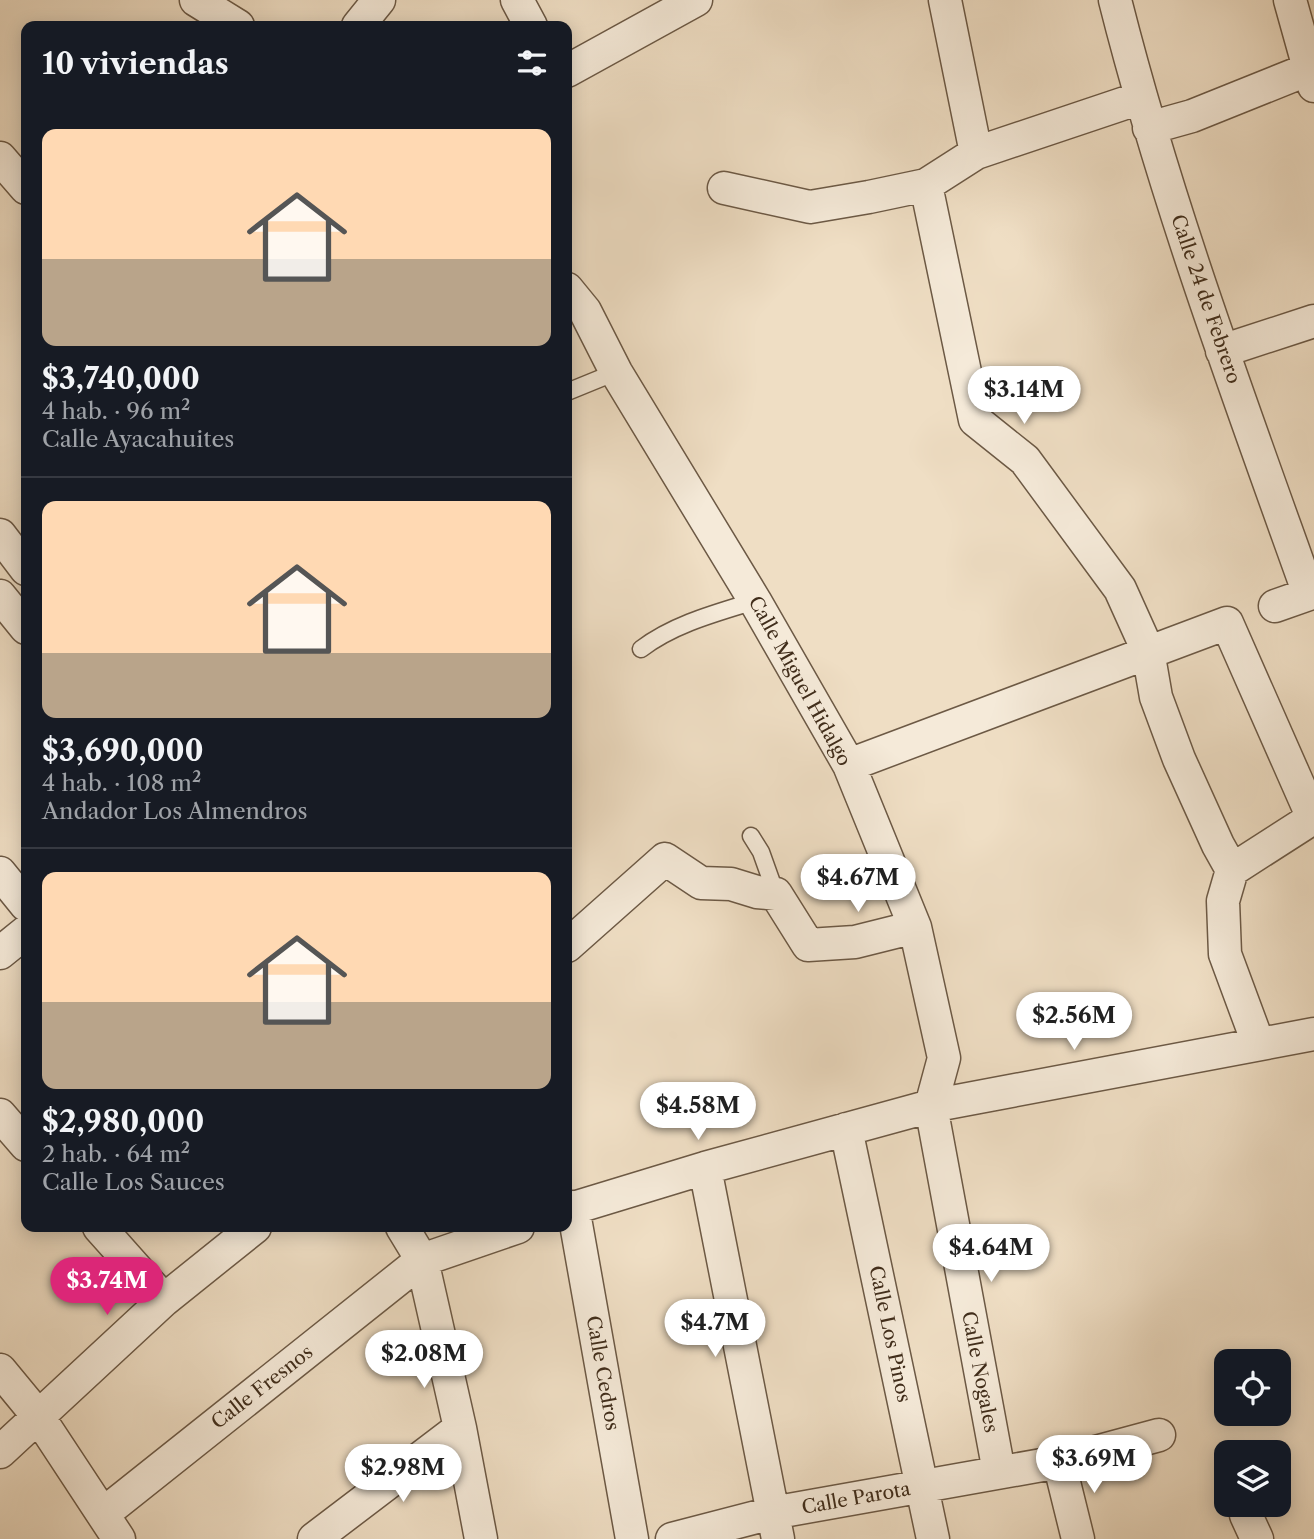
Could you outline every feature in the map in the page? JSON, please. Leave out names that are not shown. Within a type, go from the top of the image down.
[{"type":"street","points":[[196,0],[230,21]]},
{"type":"street","points":[[362,21],[379,0]]},
{"type":"street","points":[[517,0],[528,21]]},
{"type":"street","points":[[572,68],[695,0]]},
{"type":"street","points":[[945,0],[976,153]]},
{"type":"street","name":"Calle 24 de Febrero","points":[[1115,0],[1149,128],[1222,351],[1309,594],[1275,607]]},
{"type":"street","points":[[1149,128],[1192,116],[1312,74],[1290,0]]},
{"type":"street","points":[[723,188],[810,207],[926,185],[976,153],[1140,98]]},
{"type":"street","points":[[0,158],[21,182]]},
{"type":"street","points":[[926,185],[975,421],[1025,460],[1120,589],[1148,651],[1156,697],[1178,759],[1232,870]]},
{"type":"street","name":"Calle Miguel Hidalgo","points":[[572,295],[585,311],[616,372],[755,601],[849,765],[915,927],[944,1058],[931,1106]]},
{"type":"street","points":[[1222,351],[1314,321]]},
{"type":"street","points":[[0,535],[21,562]]},
{"type":"street","points":[[0,596],[21,622]]},
{"type":"street","points":[[849,765],[1227,623],[1314,819],[1232,870],[1223,901],[1225,954],[1258,1043]]},
{"type":"street","points":[[572,942],[665,859],[701,883],[731,884],[757,892],[776,894],[808,945],[855,942],[915,927]]},
{"type":"street","points":[[0,873],[21,899]]},
{"type":"street","points":[[0,953],[21,936]]},
{"type":"street","points":[[572,1208],[705,1168],[931,1106],[1314,1034]]},
{"type":"street","name":"Calle Nogales","points":[[931,1106],[999,1472]]},
{"type":"street","points":[[0,1115],[21,1139]]},
{"type":"street","name":"Calle Los Pinos","points":[[846,1129],[933,1539]]},
{"type":"street","points":[[705,1168],[775,1526]]},
{"type":"street","name":"Calle Cedros","points":[[572,1220],[632,1539]]},
{"type":"street","points":[[103,1232],[164,1300]]},
{"type":"street","points":[[0,1452],[164,1300],[249,1232]]},
{"type":"street","points":[[405,1232],[422,1260],[460,1428],[481,1539]]},
{"type":"street","name":"Calle Fresnos","points":[[111,1526],[422,1260],[503,1232]]},
{"type":"street","points":[[0,1370],[37,1416],[111,1526]]},
{"type":"street","points":[[314,1539],[460,1428]]},
{"type":"street","name":"Calle Parota","points":[[672,1539],[775,1526],[922,1486],[1059,1462],[1159,1435]]},
{"type":"street","points":[[1059,1462],[1078,1539]]},
{"type":"lane","points":[[572,390],[616,372]]},
{"type":"lane","points":[[641,649],[655,638],[693,621],[755,601]]},
{"type":"lane","points":[[751,836],[761,852],[776,894]]}]
